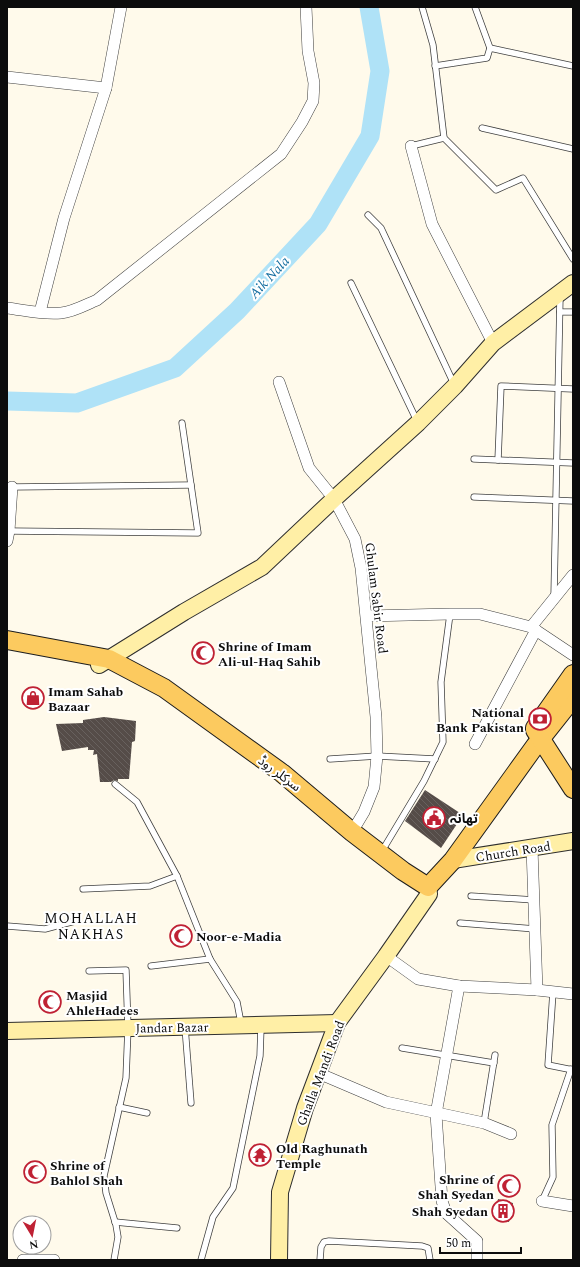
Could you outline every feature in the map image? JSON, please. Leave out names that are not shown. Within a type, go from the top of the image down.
[{"type":"main road","name":"سرکلر روڈ","points":[[7,640],[104,662],[125,669],[164,688],[282,773],[352,832],[428,887]]},
{"type":"main road","name":"سرکلر روڈ","points":[[7,651],[19,654],[104,662]]},
{"type":"main road","points":[[428,887],[453,860],[537,734],[573,674]]},
{"type":"main road","points":[[403,870],[420,871],[438,865],[537,734],[573,698]]},
{"type":"main road","points":[[537,734],[573,789]]},
{"type":"street","points":[[40,312],[64,218],[106,88],[121,7]]},
{"type":"street","points":[[7,308],[61,313],[77,309],[96,300],[281,154],[302,122],[313,101],[314,83],[308,51],[306,7]]},
{"type":"street","points":[[7,77],[106,88]]},
{"type":"street","points":[[411,146],[432,224],[493,343]]},
{"type":"street","points":[[104,662],[184,612],[262,567],[334,498],[418,423],[455,386],[493,343],[573,283]]},
{"type":"street","name":"Ghulam Sabir Road","points":[[279,382],[309,468],[334,498],[355,539],[361,568],[376,717],[376,756],[374,787],[364,812],[352,832]]},
{"type":"street","points":[[8,536],[9,487]]},
{"type":"street","points":[[475,744],[534,628],[554,598],[573,575]]},
{"type":"street","points":[[367,616],[480,614],[534,628],[573,655]]},
{"type":"street","name":"Church Road","points":[[453,860],[573,841]]},
{"type":"street","points":[[532,848],[537,990]]},
{"type":"street","name":"Ghalla Mandi Road","points":[[280,1260],[280,1192],[305,1108],[337,1024],[428,894],[428,887]]},
{"type":"street","points":[[386,956],[418,979],[459,986],[537,990],[573,994]]},
{"type":"street","points":[[459,986],[436,1114],[442,1201],[446,1213],[477,1241],[477,1260]]},
{"type":"street","name":"Jandar Bazar","points":[[7,1031],[337,1024]]},
{"type":"street","points":[[318,1073],[386,1102],[436,1114],[484,1123],[511,1134]]},
{"type":"street","points":[[542,1201],[573,1206]]},
{"type":"street","points":[[23,1260],[54,1260]]},
{"type":"lane","points":[[422,7],[433,45],[444,138],[496,190],[523,178],[573,260]]},
{"type":"lane","points":[[435,66],[487,58],[490,48],[476,7]]},
{"type":"lane","points":[[490,48],[573,66]]},
{"type":"lane","points":[[482,128],[573,149]]},
{"type":"lane","points":[[411,146],[444,138]]},
{"type":"lane","points":[[368,215],[381,228],[455,386]]},
{"type":"lane","points":[[350,283],[418,423]]},
{"type":"lane","points":[[554,598],[560,293]]},
{"type":"lane","points":[[560,312],[573,312]]},
{"type":"lane","points":[[498,460],[501,386],[573,389]]},
{"type":"lane","points":[[8,536],[198,533],[182,423]]},
{"type":"lane","points":[[474,459],[573,463]]},
{"type":"lane","points":[[9,487],[191,485]]},
{"type":"lane","points":[[474,496],[573,501]]},
{"type":"lane","points":[[380,853],[424,781],[443,742],[441,682],[450,614]]},
{"type":"lane","points":[[330,759],[376,756],[435,759]]},
{"type":"lane","points":[[115,784],[137,802],[177,876],[210,960],[236,1002],[242,1026]]},
{"type":"lane","points":[[83,889],[150,886],[177,876]]},
{"type":"lane","points":[[471,896],[534,900]]},
{"type":"lane","points":[[7,926],[45,928],[75,921]]},
{"type":"lane","points":[[460,923],[535,929]]},
{"type":"lane","points":[[151,966],[210,960]]},
{"type":"lane","points":[[89,970],[126,970],[128,1028],[126,1078],[104,1176],[106,1193],[118,1237],[114,1260]]},
{"type":"lane","points":[[542,1201],[552,1177],[552,1125],[572,1069],[548,1065],[553,992]]},
{"type":"lane","points":[[201,1260],[213,1217],[233,1188],[260,1056],[261,1025]]},
{"type":"lane","points":[[185,1027],[191,1103]]},
{"type":"lane","points":[[402,1048],[447,1054],[494,1063]]},
{"type":"lane","points":[[484,1123],[495,1055]]},
{"type":"lane","points":[[120,1108],[147,1113]]},
{"type":"lane","points":[[115,1222],[178,1228]]},
{"type":"lane","points":[[320,1260],[324,1242],[329,1241],[422,1246],[428,1248],[430,1260]]},
{"type":"building","points":[[104,717],[136,721],[135,741],[132,742],[129,779],[100,782],[97,754],[93,755],[94,750],[88,750],[88,747],[62,751],[56,724],[83,723],[83,720]]},
{"type":"building","name":"تھانہ","points":[[425,790],[463,815],[441,848],[405,821]]},
{"type":"building","name":"Shah Syedan","points":[[498,1199],[513,1203],[509,1222],[494,1219]]},
{"type":"waterway","name":"Aik Nala","points":[[7,401],[77,403],[175,368],[237,311],[318,224],[370,136],[380,71],[369,7]]},
{"type":"place","name":"Shrine of Imam Ali-ul-Haq Sahib","points":[[203,653]]},
{"type":"place","name":"Imam Sahab Bazaar","points":[[33,698]]},
{"type":"place","name":"National Bank Pakistan","points":[[540,719]]},
{"type":"place","name":"تھانہ","points":[[434,818]]},
{"type":"place","name":"Noor-e-Madia","points":[[181,936]]},
{"type":"place","name":"Masjid AhleHadees","points":[[50,1002]]},
{"type":"place","name":"Old Raghunath Temple","points":[[260,1155]]},
{"type":"place","name":"Shrine of Bahlol Shah","points":[[35,1172]]},
{"type":"place","name":"Shrine of Shah Syedan","points":[[509,1186]]},
{"type":"place","name":"Shah Syedan","points":[[503,1211]]},
{"type":"district","name":"MOHALLAH NAKHAS","points":[[91,926]]}]
